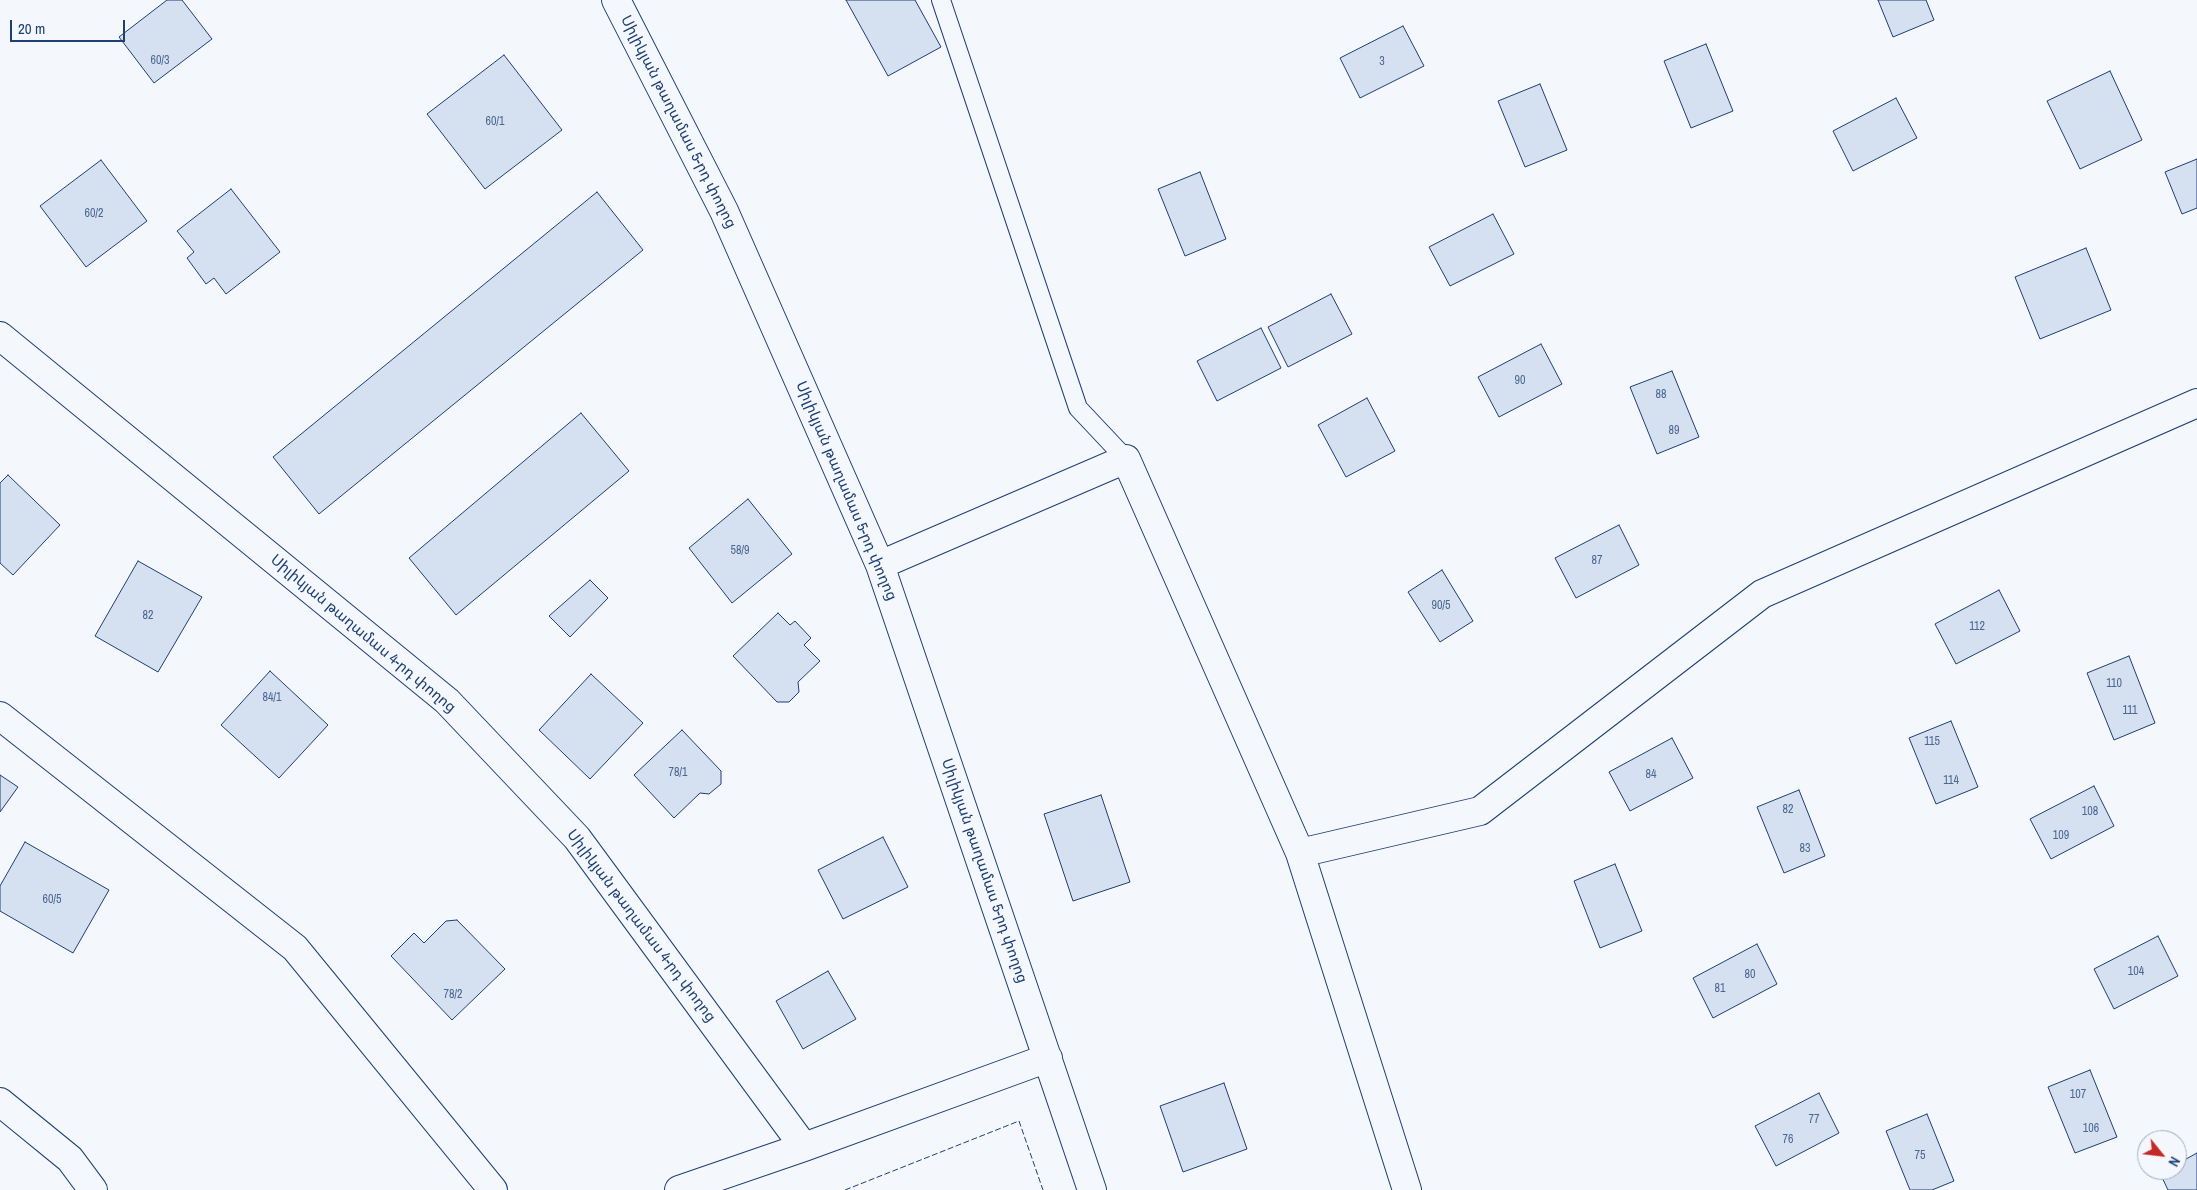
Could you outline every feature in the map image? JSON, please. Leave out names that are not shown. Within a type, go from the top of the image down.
[{"type":"street","name":"Սիլիկյան թաղամաս 5-րդ փողոց","points":[[616,0],[724,211],[880,565],[1092,1190]]},
{"type":"street","name":"Սիլիկյան թաղամաս 4-րդ փողոց","points":[[0,336],[447,701],[577,838],[804,1147]]},
{"type":"street","points":[[1300,854],[1480,811],[1762,594],[2197,403]]},
{"type":"street","points":[[880,565],[1126,459],[1300,854],[1407,1190]]},
{"type":"street","points":[[0,716],[295,948],[493,1190]]},
{"type":"street","points":[[679,1190],[804,1147],[1048,1058]]},
{"type":"street","points":[[0,1102],[70,1159],[93,1190]]},
{"type":"lane","points":[[941,0],[1078,408],[1126,459]]},
{"type":"building","points":[[167,0],[182,0],[212,39],[154,83],[119,37]]},
{"type":"building","points":[[846,0],[915,0],[941,47],[888,76]]},
{"type":"building","points":[[1878,0],[1926,0],[1934,20],[1893,37]]},
{"type":"building","points":[[1403,26],[1424,66],[1360,98],[1340,58]]},
{"type":"building","points":[[1706,44],[1733,111],[1691,128],[1664,61]]},
{"type":"building","points":[[504,55],[562,130],[485,189],[427,114]]},
{"type":"building","points":[[2110,71],[2142,140],[2080,169],[2047,101]]},
{"type":"building","points":[[1540,84],[1567,150],[1525,167],[1498,101]]},
{"type":"building","points":[[1896,98],[1917,138],[1853,171],[1833,131]]},
{"type":"building","points":[[2197,159],[2197,208],[2182,214],[2165,172]]},
{"type":"building","points":[[101,160],[147,221],[86,267],[40,206]]},
{"type":"building","points":[[1200,172],[1226,239],[1185,256],[1158,189]]},
{"type":"building","points":[[231,189],[280,252],[226,294],[214,278],[206,284],[187,258],[194,252],[177,231]]},
{"type":"building","points":[[597,192],[643,250],[319,514],[273,457]]},
{"type":"building","points":[[1493,214],[1514,254],[1450,286],[1429,247]]},
{"type":"building","points":[[2086,248],[2111,310],[2040,339],[2015,277]]},
{"type":"building","points":[[1331,294],[1352,334],[1288,367],[1268,327]]},
{"type":"building","points":[[1261,328],[1281,368],[1217,401],[1197,361]]},
{"type":"building","points":[[1541,344],[1562,384],[1499,417],[1478,377]]},
{"type":"building","points":[[1672,371],[1699,437],[1657,454],[1630,387]]},
{"type":"building","points":[[1367,398],[1395,451],[1346,477],[1318,425]]},
{"type":"building","points":[[581,413],[629,471],[456,615],[409,558]]},
{"type":"building","points":[[8,475],[60,525],[13,575],[0,563],[0,483]]},
{"type":"building","points":[[748,499],[792,554],[732,603],[689,548]]},
{"type":"building","points":[[1619,525],[1639,565],[1576,598],[1555,558]]},
{"type":"building","points":[[138,561],[202,597],[158,672],[95,636]]},
{"type":"building","points":[[1442,570],[1473,621],[1440,642],[1408,592]]},
{"type":"building","points":[[590,580],[608,598],[570,637],[549,616]]},
{"type":"building","points":[[1999,590],[2020,631],[1956,664],[1935,624]]},
{"type":"building","points":[[778,613],[790,625],[795,621],[811,638],[804,645],[820,661],[798,682],[799,692],[789,702],[777,702],[733,656]]},
{"type":"building","points":[[2129,656],[2155,723],[2114,740],[2087,673]]},
{"type":"building","points":[[270,671],[328,725],[279,778],[221,725]]},
{"type":"building","points":[[591,674],[643,723],[590,779],[539,730]]},
{"type":"building","points":[[1951,721],[1978,787],[1936,804],[1909,738]]},
{"type":"building","points":[[682,730],[721,771],[721,784],[709,794],[700,793],[674,818],[634,775]]},
{"type":"building","points":[[1672,738],[1693,778],[1630,811],[1609,772]]},
{"type":"building","points":[[0,775],[18,787],[0,812]]},
{"type":"building","points":[[2094,786],[2114,826],[2051,859],[2030,819]]},
{"type":"building","points":[[1799,790],[1825,856],[1784,873],[1757,807]]},
{"type":"building","points":[[1101,795],[1130,882],[1073,901],[1044,814]]},
{"type":"building","points":[[883,837],[908,887],[843,919],[818,870]]},
{"type":"building","points":[[25,842],[109,890],[73,953],[0,911],[0,886]]},
{"type":"building","points":[[1615,864],[1642,931],[1600,948],[1574,881]]},
{"type":"building","points":[[457,920],[505,969],[452,1020],[391,956],[414,933],[424,943],[446,921]]},
{"type":"building","points":[[2158,936],[2178,976],[2114,1009],[2094,969]]},
{"type":"building","points":[[1757,944],[1777,984],[1713,1018],[1693,978]]},
{"type":"building","points":[[828,971],[856,1019],[803,1049],[776,1001]]},
{"type":"building","points":[[2090,1070],[2117,1137],[2075,1153],[2048,1087]]},
{"type":"building","points":[[1224,1083],[1247,1149],[1183,1172],[1160,1106]]},
{"type":"building","points":[[1819,1093],[1839,1133],[1776,1166],[1755,1126]]},
{"type":"building","points":[[1927,1114],[1954,1181],[1932,1190],[1910,1190],[1886,1131]]},
{"type":"building","points":[[2197,1153],[2197,1190],[2168,1190],[2163,1180],[2187,1180],[2187,1158]]},
{"type":"fence","points":[[845,1190],[1019,1121],[1043,1190]]}]
